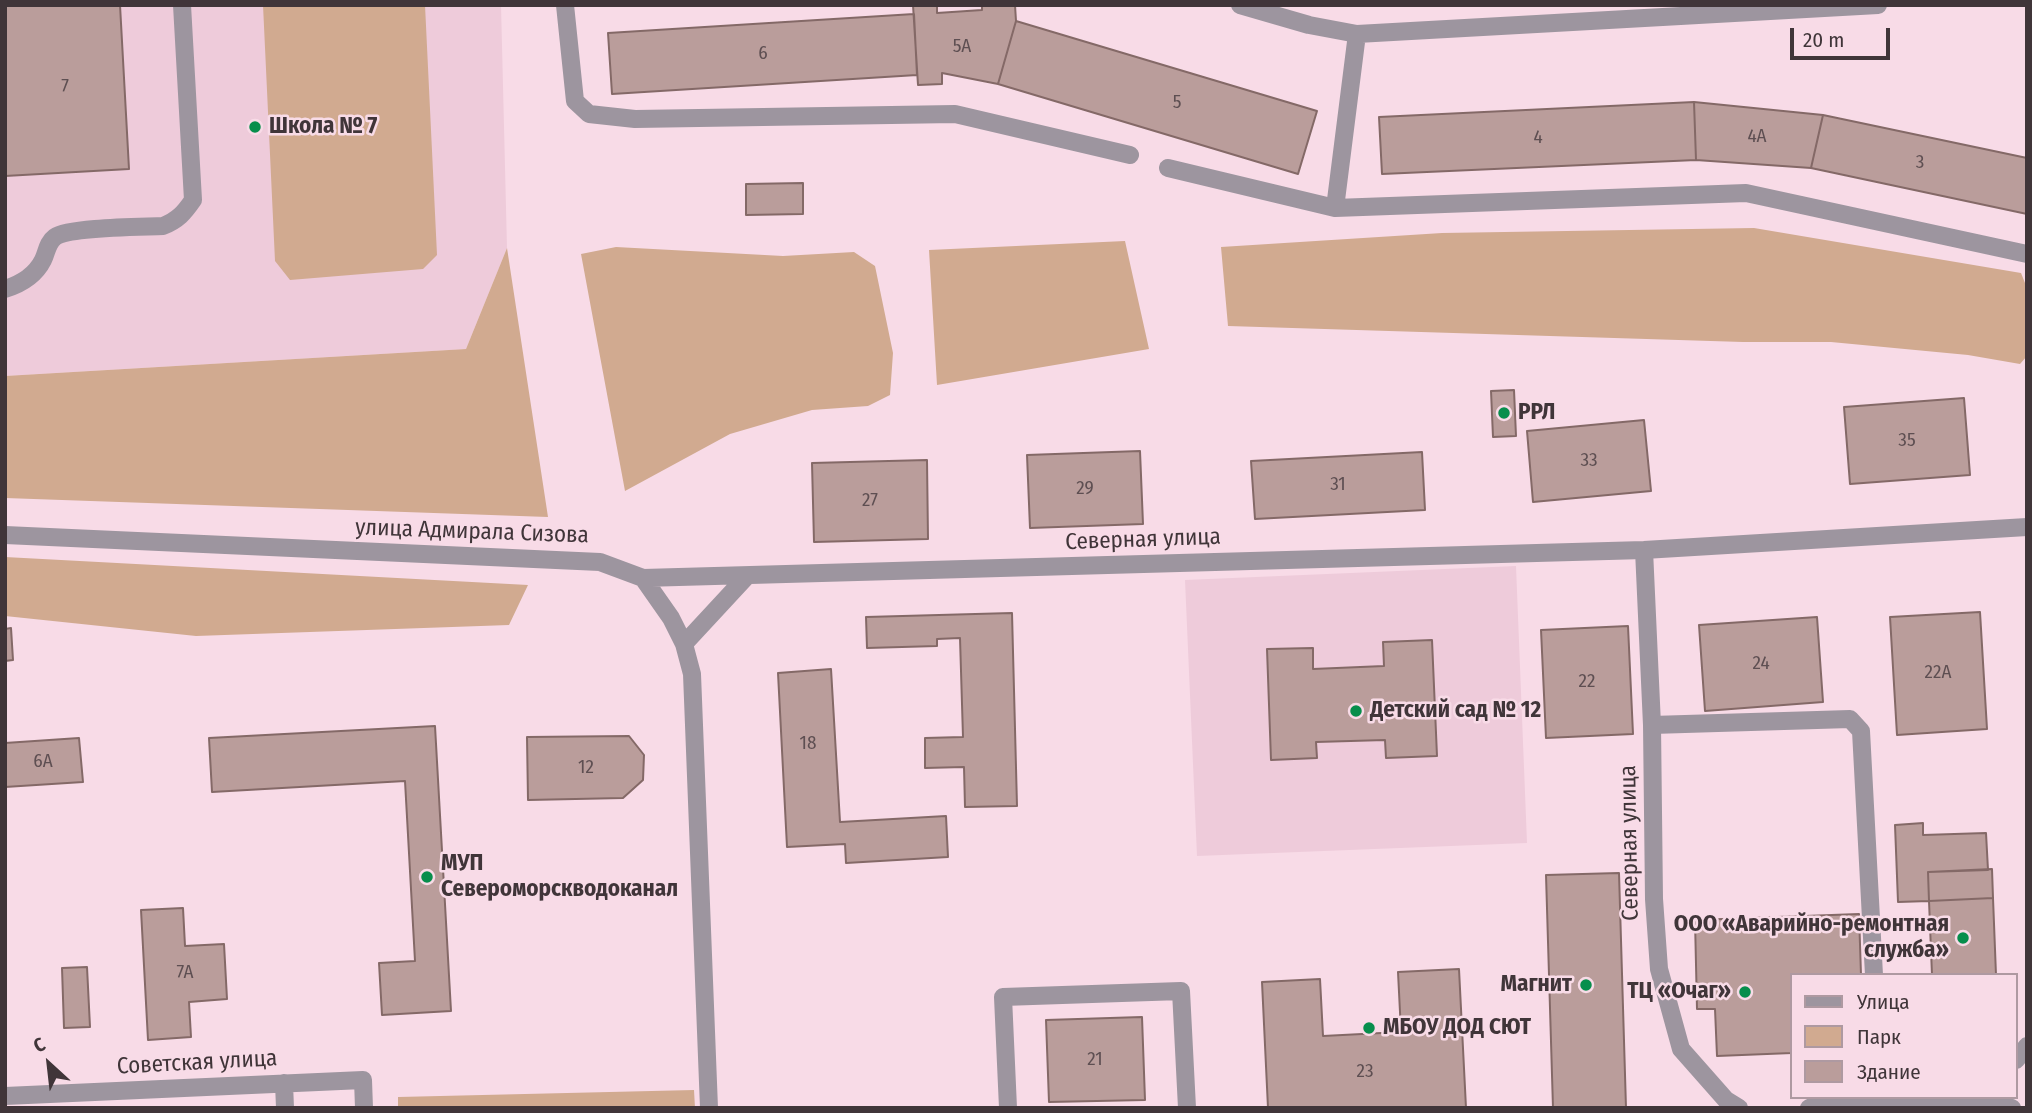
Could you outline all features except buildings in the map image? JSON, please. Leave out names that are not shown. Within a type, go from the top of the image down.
[{"type":"street","points":[[5,289],[19,285],[32,276],[55,237],[73,231],[163,226],[177,220],[193,200],[182,5]]},
{"type":"street","points":[[565,5],[575,101],[589,114],[635,119],[955,114],[1130,155]]},
{"type":"street","points":[[1240,5],[1309,25],[1357,34],[1878,5]]},
{"type":"street","points":[[1335,208],[1357,34]]},
{"type":"street","points":[[1168,168],[1335,208],[1746,193],[2027,254]]},
{"type":"street","name":"Северная улица","points":[[643,579],[1644,550],[2027,527]]},
{"type":"street","name":"улица Адмирала Сизова","points":[[5,535],[600,562],[643,579]]},
{"type":"street","name":"Северная улица","points":[[1644,550],[1652,725],[1654,899],[1659,969],[1681,1049],[1726,1100],[1739,1108]]},
{"type":"street","points":[[684,643],[747,576]]},
{"type":"street","points":[[643,579],[671,618],[684,643],[692,674],[709,1108]]},
{"type":"street","points":[[1652,725],[1850,719],[1861,731],[1874,973]]},
{"type":"street","points":[[1008,1108],[1003,997],[1181,991],[1186,1108]]},
{"type":"street","name":"Советская улица","points":[[5,1096],[363,1080],[364,1108]]},
{"type":"street","points":[[284,1083],[285,1108]]},
{"type":"street","points":[[1809,1108],[1829,1099]]},
{"type":"street","points":[[1987,1099],[2012,1108]]},
{"type":"shaded area","name":"Школа № 7","points":[[5,5],[501,5],[507,248],[466,349],[5,376]]},
{"type":"shaded area","name":"Детский сад № 12","points":[[1516,566],[1527,843],[1197,856],[1185,580]]},
{"type":"green space","points":[[263,5],[425,5],[437,255],[423,269],[290,280],[275,261]]},
{"type":"green space","points":[[1754,228],[2021,273],[2027,288],[2027,356],[2020,364],[1968,355],[1831,342],[1743,342],[1228,326],[1221,247],[1442,233]]},
{"type":"green space","points":[[1125,241],[1149,349],[937,385],[929,250]]},
{"type":"green space","points":[[616,247],[783,256],[854,252],[875,266],[893,353],[890,395],[868,406],[812,410],[730,434],[625,491],[581,254]]},
{"type":"green space","points":[[507,248],[548,517],[5,498],[5,376],[466,349]]},
{"type":"green space","points":[[5,557],[528,585],[509,625],[196,636],[5,616]]},
{"type":"green space","points":[[694,1090],[695,1108],[398,1108],[398,1097]]},
{"type":"place","name":"Школа № 7","points":[[255,127]]},
{"type":"place","name":"РРЛ","points":[[1504,413]]},
{"type":"place","name":"Детский сад № 12","points":[[1356,711]]},
{"type":"place","name":"МУП Североморскводоканал","points":[[427,877]]},
{"type":"place","name":"ООО «Аварийно-ремонтная служба»","points":[[1963,938]]},
{"type":"place","name":"Магнит","points":[[1586,985]]},
{"type":"place","name":"ТЦ «Очаг»","points":[[1745,992]]},
{"type":"place","name":"МБОУ ДОД СЮТ","points":[[1369,1028]]}]
